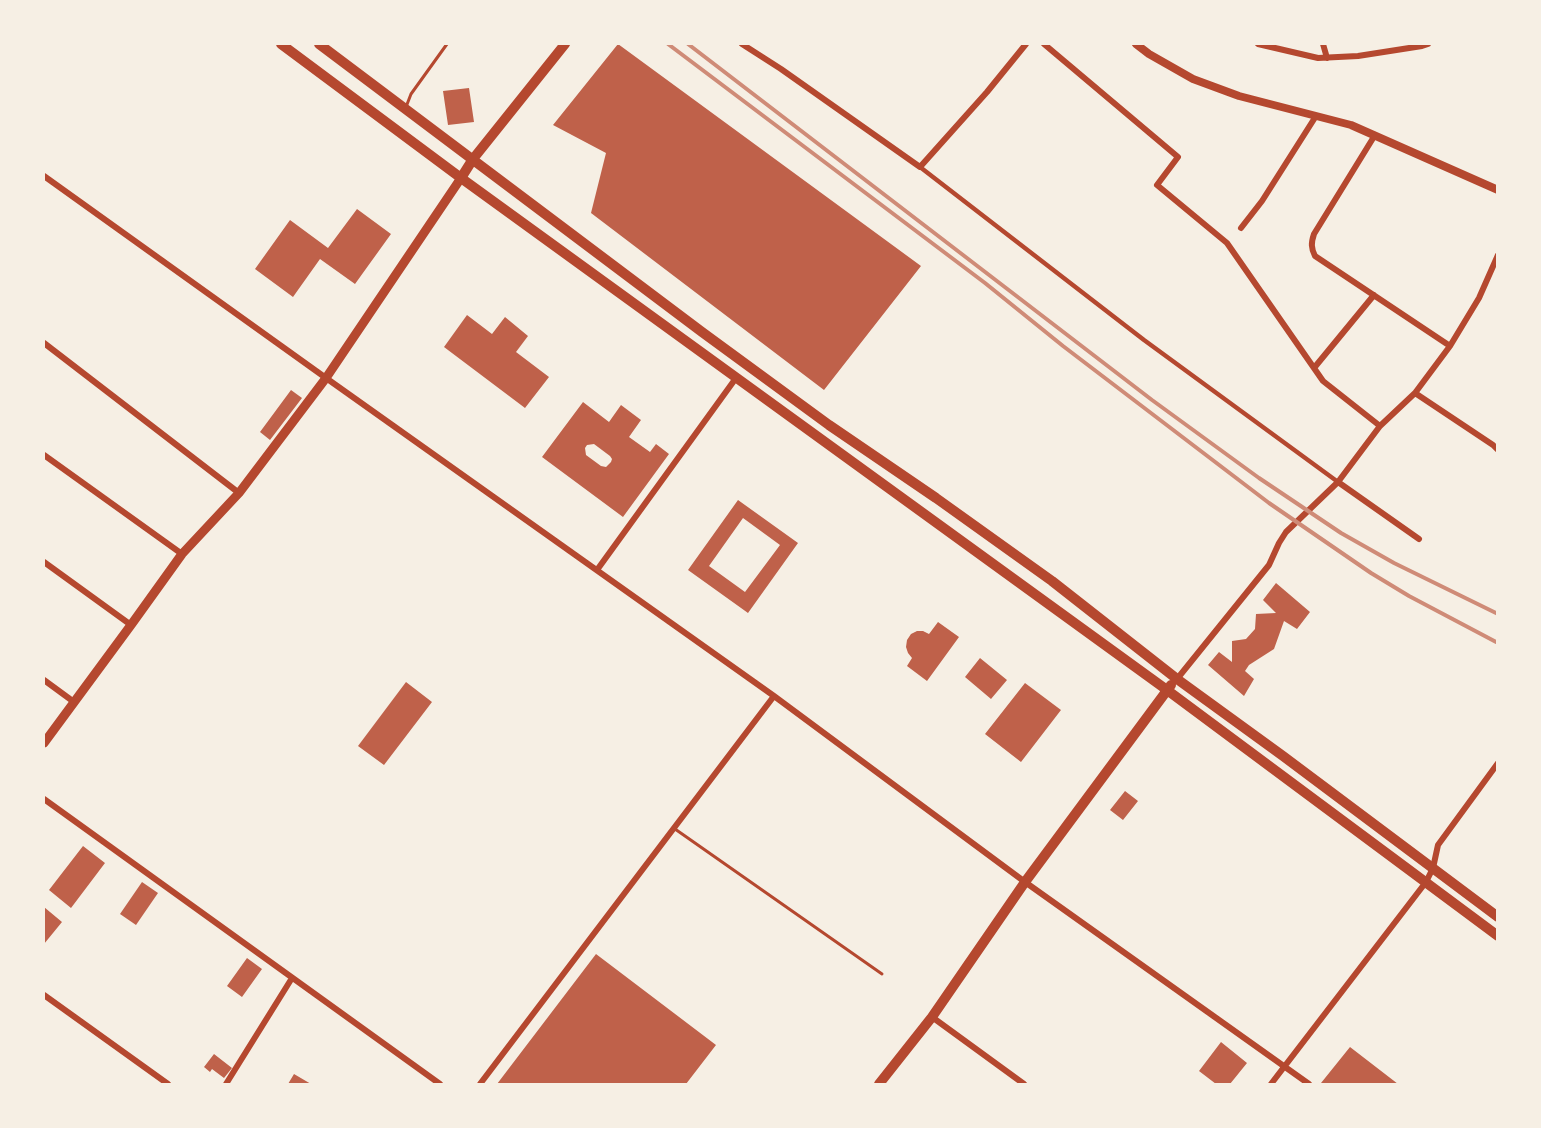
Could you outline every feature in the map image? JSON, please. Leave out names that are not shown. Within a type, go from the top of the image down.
[{"type":"main road","points":[[280,44],[1167,690],[1497,936]]},
{"type":"main road","points":[[319,44],[811,412],[1052,581],[1177,679],[1497,917]]},
{"type":"main road","points":[[44,743],[182,554],[239,493],[326,378],[473,159],[565,44]]},
{"type":"main road","points":[[879,1084],[932,1017],[1025,882],[1177,679]]},
{"type":"street","points":[[742,44],[782,69],[920,167],[1144,340],[1419,539]]},
{"type":"street","points":[[920,167],[1026,44]]},
{"type":"street","points":[[1044,44],[1178,157],[1157,185],[1227,243],[1323,381],[1380,426]]},
{"type":"street","points":[[1136,44],[1193,79],[1239,96],[1351,124],[1497,190]]},
{"type":"street","points":[[1258,44],[1318,58],[1358,57],[1428,44]]},
{"type":"street","points":[[1323,44],[1327,58]]},
{"type":"street","points":[[1241,228],[1262,201],[1316,116]]},
{"type":"street","points":[[1375,135],[1314,234],[1311,248],[1315,256],[1450,346]]},
{"type":"street","points":[[44,176],[774,696],[1025,882],[1309,1084]]},
{"type":"street","points":[[1177,679],[1269,565],[1287,532],[1338,482],[1380,426],[1415,393],[1450,346],[1479,298],[1497,255]]},
{"type":"street","points":[[1314,368],[1374,295]]},
{"type":"street","points":[[44,343],[239,493]]},
{"type":"street","points":[[597,570],[736,378]]},
{"type":"street","points":[[1415,393],[1496,445]]},
{"type":"street","points":[[44,454],[182,554]]},
{"type":"street","points":[[44,561],[131,625]]},
{"type":"street","points":[[44,680],[74,702]]},
{"type":"street","points":[[480,1084],[774,696]]},
{"type":"street","points":[[1271,1084],[1426,882],[1433,868],[1438,845],[1497,763]]},
{"type":"street","points":[[44,799],[440,1084]]},
{"type":"street","points":[[226,1084],[292,978]]},
{"type":"street","points":[[44,995],[168,1084]]},
{"type":"street","points":[[932,1017],[1024,1084]]},
{"type":"lane","points":[[405,108],[411,94],[447,44]]},
{"type":"lane","points":[[674,828],[882,974]]},
{"type":"building","points":[[618,44],[921,266],[824,390],[591,213],[606,153],[553,125]]},
{"type":"building","points":[[469,88],[474,122],[448,125],[443,91]]},
{"type":"building","points":[[357,209],[391,234],[355,284],[320,259],[293,297],[255,269],[290,220],[328,248]]},
{"type":"building","points":[[467,315],[492,334],[505,317],[528,336],[516,352],[549,377],[525,408],[444,347]]},
{"type":"building","points":[[291,390],[302,398],[270,440],[260,432]]},
{"type":"building","points":[[583,402],[609,422],[621,405],[641,420],[629,437],[650,452],[656,444],[669,454],[623,517],[542,457]],"holes":[[[594,444],[610,456],[611,462],[606,467],[601,466],[586,455],[585,448],[587,445]]]},
{"type":"building","points":[[738,500],[798,543],[748,613],[688,570]],"holes":[[[743,518],[780,545],[745,592],[709,566]]]},
{"type":"building","points":[[1276,583],[1310,612],[1297,629],[1284,621],[1274,649],[1249,665],[1245,671],[1254,679],[1244,696],[1208,665],[1219,652],[1232,662],[1232,641],[1246,639],[1255,629],[1256,614],[1276,613],[1263,600]]},
{"type":"building","points":[[938,622],[959,637],[927,681],[907,666],[912,658],[906,647],[907,640],[917,631],[929,634]]},
{"type":"building","points":[[980,658],[1007,680],[991,699],[965,677]]},
{"type":"building","points":[[406,682],[432,702],[384,765],[358,746]]},
{"type":"building","points":[[1025,683],[1061,710],[1021,762],[985,734]]},
{"type":"building","points":[[1125,791],[1138,801],[1123,820],[1110,810]]},
{"type":"building","points":[[83,846],[105,863],[71,908],[49,890]]},
{"type":"building","points":[[142,882],[158,893],[136,925],[120,914]]},
{"type":"building","points":[[44,907],[62,922],[44,944]]},
{"type":"building","points":[[596,954],[716,1045],[686,1084],[497,1084]]},
{"type":"building","points":[[247,958],[262,969],[242,997],[227,986]]},
{"type":"building","points":[[1221,1042],[1247,1063],[1230,1084],[1216,1084],[1199,1071]]},
{"type":"building","points":[[1350,1047],[1398,1084],[1321,1083]]},
{"type":"building","points":[[214,1054],[232,1068],[224,1078],[212,1069],[210,1072],[204,1067]]},
{"type":"building","points":[[294,1074],[311,1084],[288,1084]]},
{"type":"railway","points":[[668,44],[985,283],[1063,346],[1269,503],[1371,573],[1498,643]]},
{"type":"railway","points":[[688,44],[1152,400],[1259,478],[1341,533],[1394,563],[1498,614]]}]
